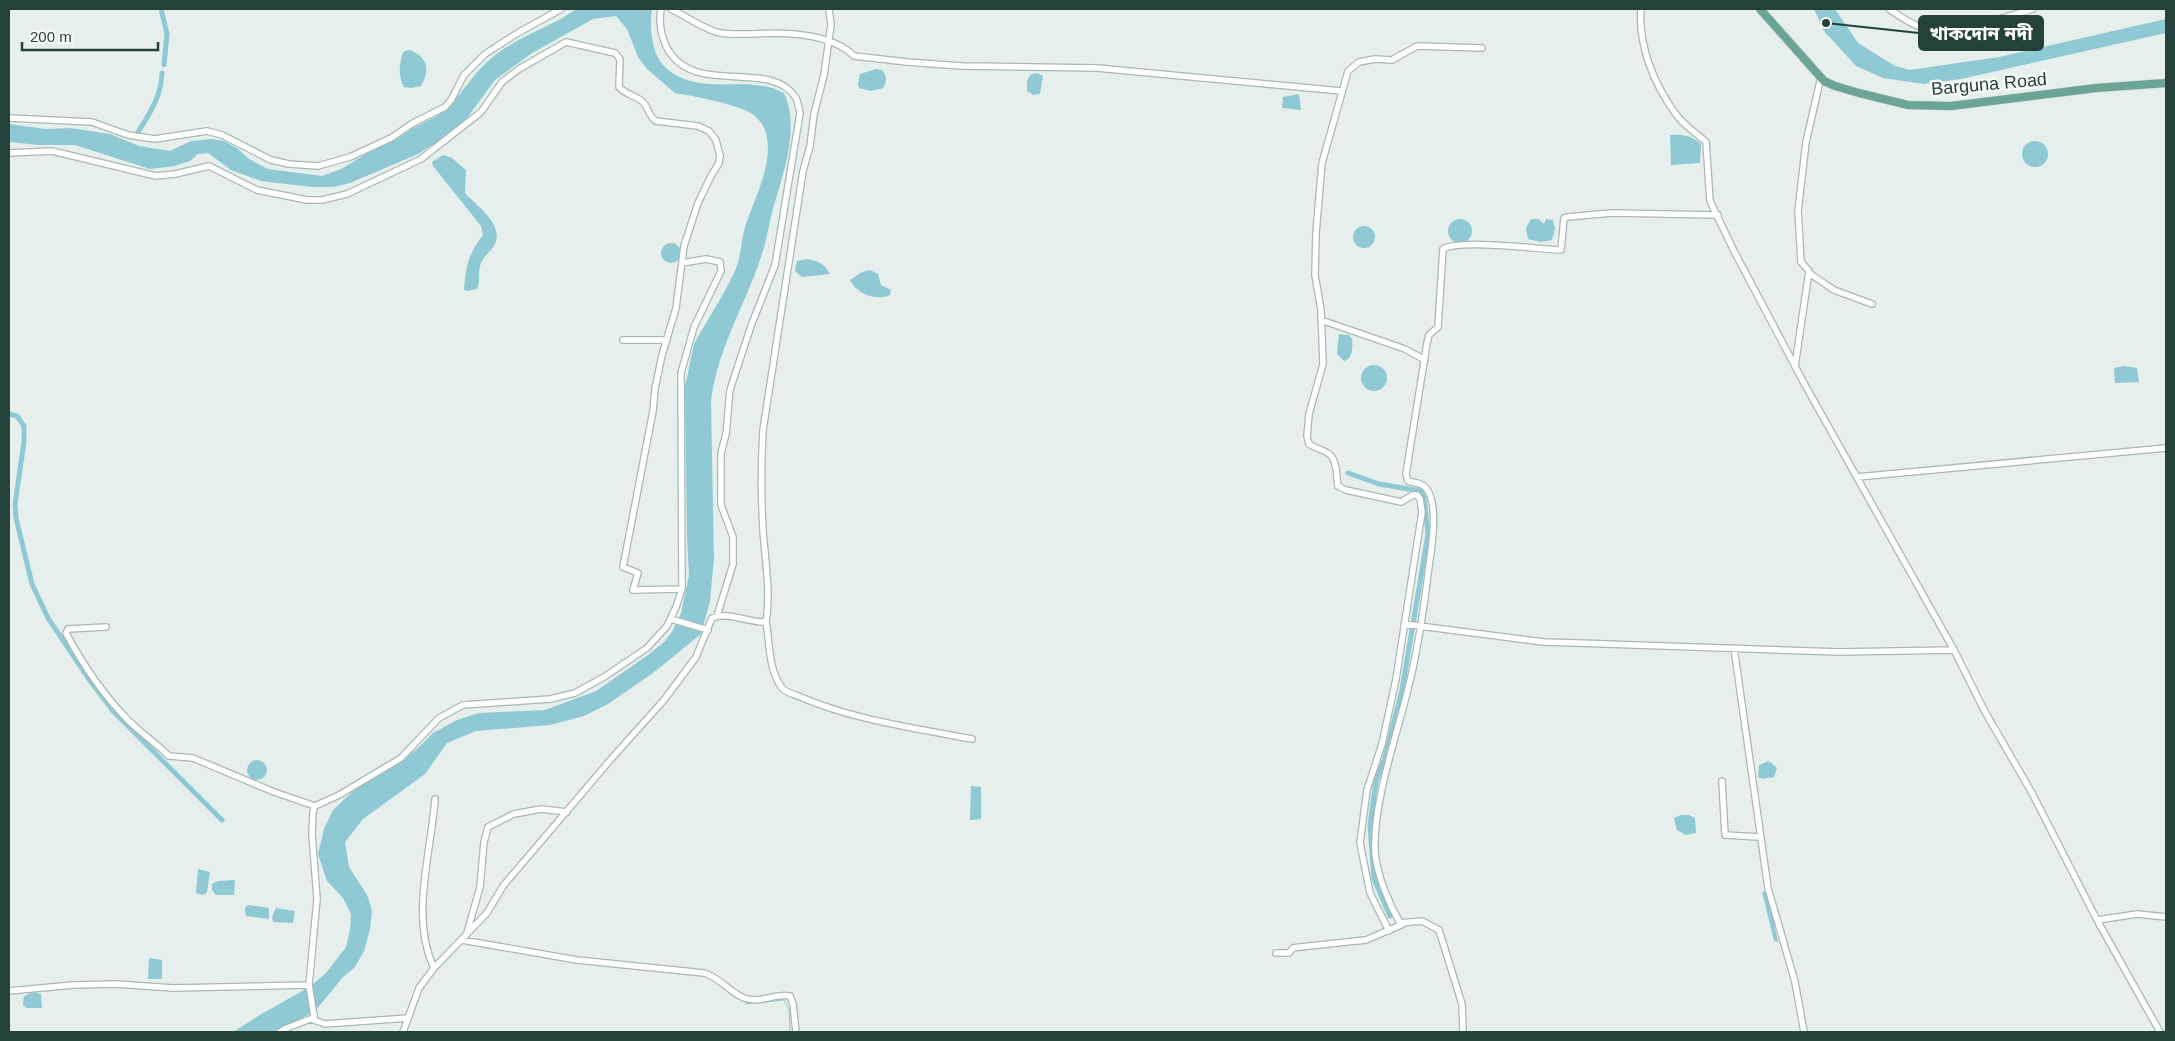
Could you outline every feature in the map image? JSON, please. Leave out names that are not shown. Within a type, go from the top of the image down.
[{"type":"main road","name":"Barguna Road","points":[[1760,9],[1820,77],[1835,86],[1908,105],[1942,106],[2096,88],[2166,83]]},
{"type":"street","points":[[9,118],[92,122],[128,135],[155,139],[207,131],[222,136],[271,160],[289,164],[318,166],[350,157],[391,138],[413,123],[445,107],[451,100],[464,75],[485,54],[561,9]]},
{"type":"street","points":[[661,9],[660,23],[663,38],[671,54],[684,67],[699,74],[750,77],[774,83],[788,90],[797,99],[800,113],[775,265],[751,326],[730,390],[726,434],[721,453],[720,486],[721,505],[733,538],[733,564],[717,616]]},
{"type":"street","points":[[671,9],[715,31],[738,35],[787,34],[825,38],[848,50],[854,56],[962,66],[1065,66],[1097,68],[1341,92]]},
{"type":"street","points":[[829,9],[831,25],[824,75],[803,171],[763,430],[763,529],[768,591],[766,622],[773,673],[783,690],[816,704],[931,733],[972,739]]},
{"type":"street","points":[[1641,9],[1642,45],[1659,85],[1675,114],[1706,142],[1710,200],[1718,216],[1795,366],[1954,650],[1984,710],[2032,793],[2097,920],[2160,1032]]},
{"type":"street","points":[[1889,9],[1902,18],[1924,28],[1950,29],[2033,9]]},
{"type":"street","points":[[9,153],[52,151],[156,176],[175,174],[209,166],[258,190],[307,200],[322,200],[347,194],[421,159],[480,112],[502,82],[519,69],[566,42],[615,52],[620,59],[619,87],[625,94],[638,97],[645,104],[650,118],[656,121],[698,126],[709,131],[716,140],[720,156],[719,163],[711,176],[688,229],[676,308],[655,388],[654,411],[623,567],[638,572],[633,590],[682,589]]},
{"type":"street","points":[[1389,931],[1370,893],[1360,843],[1365,801],[1384,738],[1396,679],[1421,520],[1420,499],[1417,495],[1413,495],[1401,502],[1346,490],[1338,486],[1333,458],[1326,451],[1317,449],[1309,444],[1307,436],[1309,414],[1323,364],[1316,275],[1316,233],[1322,163],[1348,72],[1358,62],[1376,59],[1392,60],[1417,46],[1482,48]]},
{"type":"street","points":[[1820,77],[1806,142],[1798,210],[1801,262],[1809,273],[1834,290],[1872,304]]},
{"type":"street","points":[[1403,924],[1398,920],[1379,871],[1376,836],[1383,786],[1408,691],[1420,626],[1432,541],[1431,499],[1426,488],[1408,481],[1406,474],[1429,335],[1438,326],[1443,249],[1449,246],[1471,245],[1561,250],[1564,218],[1566,217],[1611,213],[1718,216]]},
{"type":"street","points":[[312,1018],[309,985],[317,899],[312,834],[313,812],[316,806],[339,795],[401,758],[439,718],[463,705],[550,699],[575,693],[604,677],[647,648],[672,619],[682,589],[681,373],[694,326],[721,271],[720,262],[714,259],[682,263]]},
{"type":"street","points":[[1795,366],[1809,273]]},
{"type":"street","points":[[1321,320],[1405,349],[1425,360]]},
{"type":"street","points":[[623,340],[667,340]]},
{"type":"street","points":[[1857,477],[2166,448]]},
{"type":"street","points":[[403,1032],[418,988],[434,968],[486,913],[503,886],[664,700],[696,657],[712,618],[720,615],[755,622],[766,622]]},
{"type":"street","points":[[672,619],[708,630]]},
{"type":"street","points":[[1404,624],[1543,642],[1840,652],[1954,650]]},
{"type":"street","points":[[106,627],[68,629],[66,633],[80,658],[112,702],[127,719],[146,737],[154,741],[168,756],[193,758],[274,792],[316,806]]},
{"type":"street","points":[[1734,648],[1768,888],[1795,982],[1804,1032]]},
{"type":"street","points":[[1722,781],[1725,835],[1760,837]]},
{"type":"street","points":[[434,968],[426,952],[423,906],[435,799]]},
{"type":"street","points":[[464,937],[478,895],[484,842],[488,827],[514,814],[541,809],[566,812]]},
{"type":"street","points":[[2097,920],[2137,914],[2166,917]]},
{"type":"street","points":[[1276,953],[1289,953],[1292,948],[1366,940],[1403,924],[1422,921],[1439,930],[1462,1004],[1463,1032]]},
{"type":"street","points":[[464,937],[577,960],[704,973],[712,976],[744,998],[753,1000],[790,996],[793,1004],[796,1032]]},
{"type":"street","points":[[9,990],[116,984],[173,988],[309,985]]},
{"type":"street","points":[[280,1032],[312,1018],[324,1024],[408,1018]]},
{"type":"water","points":[[577,9],[652,9],[651,28],[655,51],[660,61],[671,72],[684,79],[698,83],[742,84],[770,88],[784,93],[789,106],[791,135],[789,149],[765,244],[755,275],[725,346],[714,382],[711,401],[714,558],[710,601],[701,634],[653,673],[608,704],[584,716],[550,725],[476,731],[447,743],[425,774],[363,819],[345,842],[349,867],[367,895],[372,910],[370,929],[364,951],[355,967],[343,977],[315,1011],[275,1032],[233,1032],[311,986],[326,973],[346,947],[351,914],[343,898],[327,881],[318,854],[324,829],[333,810],[352,792],[416,750],[433,733],[457,720],[479,713],[545,710],[596,691],[648,655],[664,642],[672,632],[681,613],[689,575],[685,387],[694,344],[737,266],[745,227],[765,170],[768,140],[764,127],[749,112],[717,102],[675,93],[647,69],[638,57],[627,29],[616,16],[593,19],[532,53],[495,80],[467,118],[446,136],[418,154],[350,183],[333,187],[312,187],[261,181],[231,170],[208,153],[198,154],[190,161],[175,166],[150,169],[75,145],[39,145],[9,142],[9,124],[46,129],[71,128],[110,134],[139,146],[170,151],[191,141],[212,139],[224,141],[238,149],[249,159],[268,169],[322,176],[341,169],[381,145],[397,139],[413,128],[437,116],[451,104],[495,55]]},
{"type":"water","points":[[1814,9],[1835,9],[1858,43],[1895,66],[1910,70],[1999,57],[2166,19],[2166,33],[1961,79],[1924,84],[1883,78],[1856,66],[1824,31]]},
{"type":"water","points":[[409,50],[420,56],[426,64],[426,74],[421,86],[411,88],[404,87],[400,70],[403,52]]},
{"type":"water","points":[[876,69],[882,70],[885,74],[886,81],[883,88],[871,91],[859,88],[860,74]]},
{"type":"water","points":[[1036,73],[1043,76],[1040,94],[1033,95],[1027,91],[1027,81],[1030,75]]},
{"type":"water","points":[[1299,94],[1301,110],[1282,108],[1283,97]]},
{"type":"water","points":[[1670,135],[1687,136],[1701,144],[1700,163],[1671,165]]},
{"type":"water","points":[[2035,141],[2044,145],[2048,154],[2044,163],[2035,167],[2026,163],[2022,154],[2026,145]]},
{"type":"water","points":[[443,155],[452,158],[466,170],[465,193],[482,209],[496,229],[497,237],[495,244],[482,260],[480,266],[477,289],[464,290],[469,261],[483,235],[481,226],[433,166],[432,162]]},
{"type":"water","points":[[1460,219],[1468,223],[1472,231],[1468,239],[1460,243],[1452,239],[1448,231],[1452,223]]},
{"type":"water","points":[[1531,219],[1538,219],[1544,224],[1546,219],[1553,220],[1555,229],[1552,240],[1541,242],[1528,239],[1526,228]]},
{"type":"water","points":[[1364,226],[1372,229],[1375,237],[1372,245],[1364,248],[1356,245],[1353,237],[1356,229]]},
{"type":"water","points":[[671,243],[678,246],[681,253],[678,260],[671,263],[664,260],[661,253],[664,246]]},
{"type":"water","points":[[806,259],[820,263],[830,274],[802,277],[795,271],[797,261]]},
{"type":"water","points":[[870,270],[878,274],[881,285],[891,290],[890,295],[873,297],[853,285],[850,280],[862,272]]},
{"type":"water","points":[[1339,334],[1349,335],[1352,339],[1351,355],[1344,361],[1337,354]]},
{"type":"water","points":[[1374,365],[1383,369],[1387,378],[1383,387],[1374,391],[1365,387],[1361,378],[1365,369]]},
{"type":"water","points":[[2124,366],[2137,368],[2139,382],[2115,383],[2114,368]]},
{"type":"water","points":[[257,760],[264,763],[267,770],[264,777],[257,780],[250,777],[247,770],[250,763]]},
{"type":"water","points":[[1769,761],[1777,768],[1774,777],[1762,779],[1758,777],[1759,765]]},
{"type":"water","points":[[971,786],[981,787],[981,819],[970,820]]},
{"type":"water","points":[[1681,815],[1689,815],[1695,818],[1696,833],[1686,835],[1677,830],[1674,818]]},
{"type":"water","points":[[198,869],[210,872],[207,892],[203,895],[196,893]]},
{"type":"water","points":[[235,880],[234,895],[216,895],[212,890],[212,884],[218,881]]},
{"type":"water","points":[[1765,891],[1770,904],[1778,942],[1774,941],[1762,893]]},
{"type":"water","points":[[248,905],[269,908],[269,919],[246,916],[245,908]]},
{"type":"water","points":[[276,908],[295,911],[293,923],[273,922],[272,917]]},
{"type":"water","points":[[149,958],[162,960],[162,979],[148,979]]},
{"type":"water","points":[[33,992],[41,994],[42,1008],[27,1008],[23,1005],[24,996]]},
{"type":"waterway","points":[[161,9],[167,34],[164,65]]},
{"type":"waterway","points":[[137,134],[157,98],[162,73]]},
{"type":"waterway","points":[[9,414],[17,416],[24,426],[24,442],[15,504],[16,518],[32,584],[48,618],[113,711],[222,820]]},
{"type":"waterway","points":[[1348,473],[1379,484],[1421,491],[1424,498],[1428,534],[1402,690],[1385,758],[1376,781],[1370,825],[1374,879],[1390,916]]},
{"type":"waterway","points":[[745,1004],[784,1000],[789,1009],[790,1032]]},
{"type":"place","name":"খাকদোন নদী","points":[[1826,23]]}]
